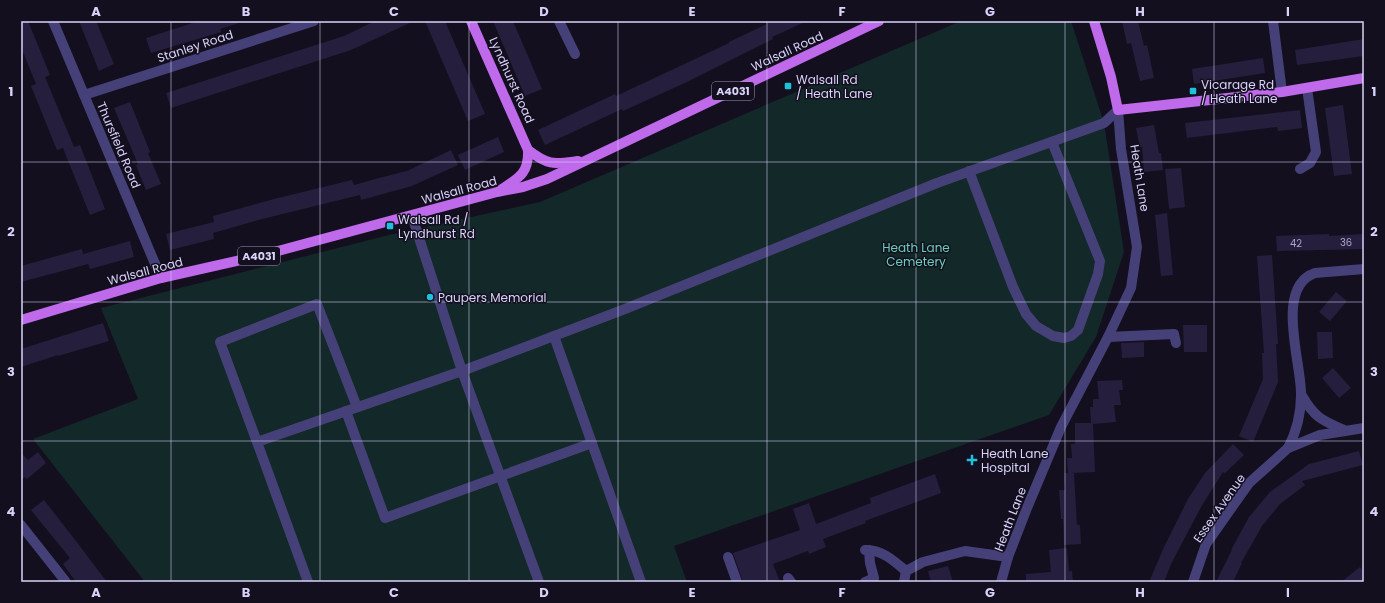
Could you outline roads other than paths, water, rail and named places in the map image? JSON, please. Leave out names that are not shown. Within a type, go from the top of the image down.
[{"type":"main road","name":"Lyndhurst Road","points":[[471,21],[528,150]]},
{"type":"main road","name":"Walsall Road","points":[[21,320],[162,278],[263,255],[497,192],[523,187],[548,179],[880,21]]},
{"type":"main road","name":"Heath Lane","points":[[1094,21],[1111,77],[1118,110]]},
{"type":"main road","points":[[1118,110],[1282,92],[1364,78]]},
{"type":"main road","name":"A4031","points":[[528,150],[544,161],[556,164],[586,161]]},
{"type":"main road","name":"A4031","points":[[497,192],[521,176],[529,160],[528,150]]},
{"type":"street","name":"Thursfield Road","points":[[53,21],[162,278]]},
{"type":"street","name":"Stanley Road","points":[[84,95],[314,21]]},
{"type":"street","points":[[559,21],[575,54]]},
{"type":"street","points":[[1273,21],[1282,92]]},
{"type":"street","points":[[1300,169],[1310,163],[1316,152],[1307,88]]},
{"type":"street","points":[[257,442],[462,371],[626,309],[930,186],[1104,123],[1118,110]]},
{"type":"street","name":"Heath Lane","points":[[1001,582],[1008,557],[1061,427],[1108,337],[1131,288],[1137,248],[1121,149],[1118,110]]},
{"type":"street","points":[[970,171],[1013,287],[1026,314],[1036,326],[1053,336],[1064,338],[1071,336],[1078,330],[1098,274],[1100,261],[1052,142]]},
{"type":"street","points":[[412,216],[462,371],[538,582]]},
{"type":"street","points":[[1288,448],[1296,433],[1300,415],[1301,394],[1294,340],[1292,306],[1298,289],[1309,276],[1315,273],[1364,269]]},
{"type":"street","points":[[308,582],[220,342],[318,304],[358,407]]},
{"type":"street","points":[[1108,337],[1174,334],[1176,343]]},
{"type":"street","points":[[554,336],[641,582]]},
{"type":"street","name":"Essex Avenue","points":[[1301,394],[1309,408],[1324,421],[1344,430]]},
{"type":"street","points":[[346,411],[385,518],[592,442]]},
{"type":"street","name":"Essex Avenue","points":[[1193,582],[1206,544],[1249,483],[1288,448],[1320,435],[1364,428]]},
{"type":"street","points":[[21,525],[66,582]]},
{"type":"street","points":[[865,582],[874,578],[867,550],[880,552],[893,560],[906,571]]},
{"type":"street","points":[[906,571],[923,562],[965,551],[1008,557]]},
{"type":"street","points":[[728,557],[736,582]]},
{"type":"street","points":[[904,582],[906,571]]},
{"type":"place","name":"Walsall Rd / Heath Lane","points":[[788,86]]},
{"type":"place","name":"Vicarage Rd / Heath Lane","points":[[1193,91]]},
{"type":"place","name":"Walsall Rd / Lyndhurst Rd","points":[[390,226]]},
{"type":"place","name":"Paupers Memorial","points":[[430,297]]},
{"type":"place","name":"Heath Lane Hospital","points":[[972,460]]},
{"type":"park label","name":"Heath Lane Cemetery","points":[[916,254]]}]
